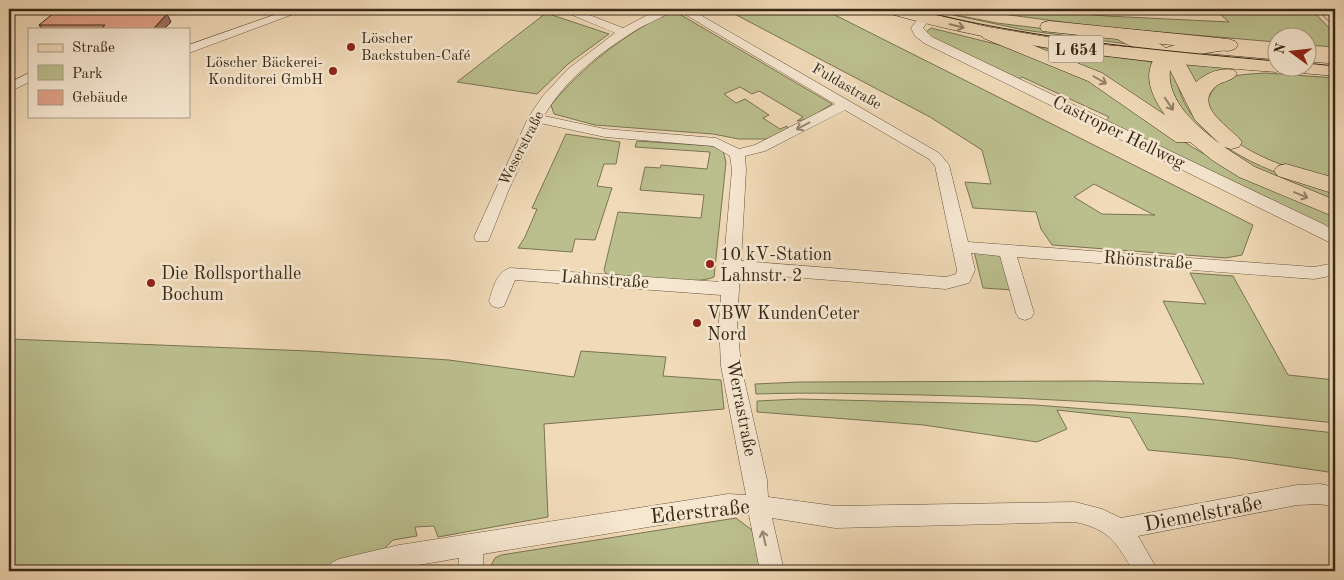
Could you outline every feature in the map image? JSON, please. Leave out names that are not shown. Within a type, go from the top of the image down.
[{"type":"main road","name":"L 654","points":[[893,9],[990,34],[1085,51],[1266,65]]},
{"type":"main road","name":"L 654","points":[[947,9],[1026,24],[1266,49]]},
{"type":"main road","points":[[1326,9],[1335,18]]},
{"type":"main road","points":[[990,34],[1095,77],[1182,136],[1246,171],[1335,208]]},
{"type":"main road","points":[[1122,35],[1149,46],[1178,68],[1206,120],[1228,141],[1263,162],[1335,186]]},
{"type":"main road","points":[[1226,45],[1181,50],[1167,58],[1159,76],[1160,87],[1166,101],[1195,134],[1246,171]]},
{"type":"main road","points":[[1316,53],[1335,55]]},
{"type":"main road","points":[[1316,69],[1335,70]]},
{"type":"main road","points":[[1200,110],[1199,94],[1203,87],[1211,80],[1227,74],[1266,70]]},
{"type":"street","points":[[190,49],[301,9]]},
{"type":"street","name":"Weserstraße","points":[[482,237],[499,192],[535,118],[548,99],[567,78],[623,32],[667,9]]},
{"type":"street","name":"Fuldastraße","points":[[682,9],[934,156],[942,165],[966,270],[963,280],[946,283],[733,266]]},
{"type":"street","points":[[566,10],[623,32]]},
{"type":"street","name":"Castroper Hellweg","points":[[924,18],[917,28],[919,33],[928,40],[1319,229],[1335,239]]},
{"type":"street","points":[[9,88],[28,78]]},
{"type":"street","points":[[535,118],[605,133],[716,142],[737,154],[760,148],[845,104]]},
{"type":"street","name":"Werrastraße","points":[[737,154],[740,170],[728,322],[731,366],[756,480],[758,504],[772,571]]},
{"type":"street","name":"Rhönstraße","points":[[961,247],[1314,273],[1335,269]]},
{"type":"street","points":[[1007,250],[1025,313]]},
{"type":"street","name":"Lahnstraße","points":[[498,301],[503,284],[510,274],[731,289]]},
{"type":"street","name":"Diemelstraße","points":[[1146,571],[1120,529],[1297,495],[1320,494],[1335,497]]},
{"type":"street","name":"Ederstraße","points":[[339,571],[399,556],[728,504],[758,504],[796,513],[835,517],[1076,512],[1098,515],[1120,529]]},
{"type":"street","points":[[471,545],[471,571]]},
{"type":"green space","points":[[725,9],[823,9],[1253,225],[1242,255],[1226,258],[1052,245],[1041,229],[1036,212],[973,208],[965,182],[991,184],[982,150],[930,117]],"holes":[[[1094,184],[1154,215],[1102,214],[1074,197]]]},
{"type":"green space","points":[[925,9],[997,23],[1118,38],[1142,46],[1024,30]]},
{"type":"green space","points":[[997,9],[1030,9],[1106,16],[1229,22],[1214,9],[1311,9],[1335,34],[1335,47],[1316,46],[1316,28],[1266,28],[1266,41],[1101,27],[1002,14]]},
{"type":"green space","points":[[668,12],[676,12],[832,104],[808,119],[797,121],[803,117],[759,91],[752,94],[740,87],[724,94],[736,103],[745,99],[769,115],[763,118],[780,129],[787,126],[788,130],[770,139],[739,139],[713,134],[595,125],[554,114],[551,105],[591,64],[635,31]]},
{"type":"green space","points":[[546,13],[609,34],[568,64],[537,94],[457,82]]},
{"type":"green space","points":[[931,28],[1020,50],[1052,61],[1131,104],[1192,147],[1226,166],[1335,214],[1335,233],[1105,122],[1109,117],[1022,77],[1018,80],[929,37],[926,32]]},
{"type":"green space","points":[[1031,46],[1152,62],[1183,128]]},
{"type":"green space","points":[[1185,64],[1230,69],[1219,71],[1196,86]]},
{"type":"green space","points":[[1165,68],[1172,68],[1185,104],[1197,122],[1213,137],[1231,150],[1272,171],[1335,191],[1335,205],[1299,191],[1230,156],[1174,105]]},
{"type":"green space","points":[[1266,73],[1266,78],[1335,78],[1335,181],[1291,168],[1260,155],[1233,139],[1218,123],[1207,102],[1211,93],[1230,77]]},
{"type":"green space","points":[[566,134],[620,142],[616,164],[604,164],[597,186],[612,188],[595,240],[575,239],[572,252],[518,248],[537,209],[532,208]]},
{"type":"green space","points":[[637,141],[713,146],[723,151],[726,162],[714,277],[705,280],[678,281],[606,274],[604,270],[618,212],[701,218],[704,195],[640,190],[645,167],[660,168],[661,165],[707,169],[710,152],[635,147]]},
{"type":"green space","points":[[974,251],[1002,253],[1013,290],[983,288]]},
{"type":"green space","points":[[1190,273],[1233,276],[1288,375],[1335,380],[1335,423],[1181,408],[1078,401],[975,396],[756,394],[755,384],[800,382],[1097,381],[1204,384],[1163,301],[1206,304]]},
{"type":"green space","points":[[9,339],[309,351],[449,360],[574,377],[581,351],[666,357],[663,376],[721,380],[724,409],[544,424],[548,517],[438,537],[434,526],[415,527],[417,536],[393,540],[383,550],[311,571],[9,571]]},
{"type":"green space","points":[[799,399],[1035,405],[1189,417],[1335,433],[1335,473],[1233,458],[1148,450],[1130,418],[1057,410],[1067,429],[1037,442],[924,425],[757,412],[757,401]]},
{"type":"green space","points":[[736,518],[752,530],[761,571],[488,571],[495,558],[501,555]]},
{"type":"building","points":[[59,9],[155,9],[150,14],[167,14],[154,28],[102,28],[105,25],[39,25]]},
{"type":"tram line","points":[[913,9],[1048,36],[1139,48],[1266,60]]},
{"type":"tram line","points":[[1316,64],[1335,66]]},
{"type":"place","name":"Löscher Backstuben-Café","points":[[351,47]]},
{"type":"place","name":"Löscher Bäckerei- Konditorei GmbH","points":[[333,71]]},
{"type":"place","name":"10 kV-Station Lahnstr. 2","points":[[710,264]]},
{"type":"place","name":"Die Rollsporthalle Bochum","points":[[151,283]]},
{"type":"place","name":"VBW KundenCeter Nord","points":[[697,323]]}]
